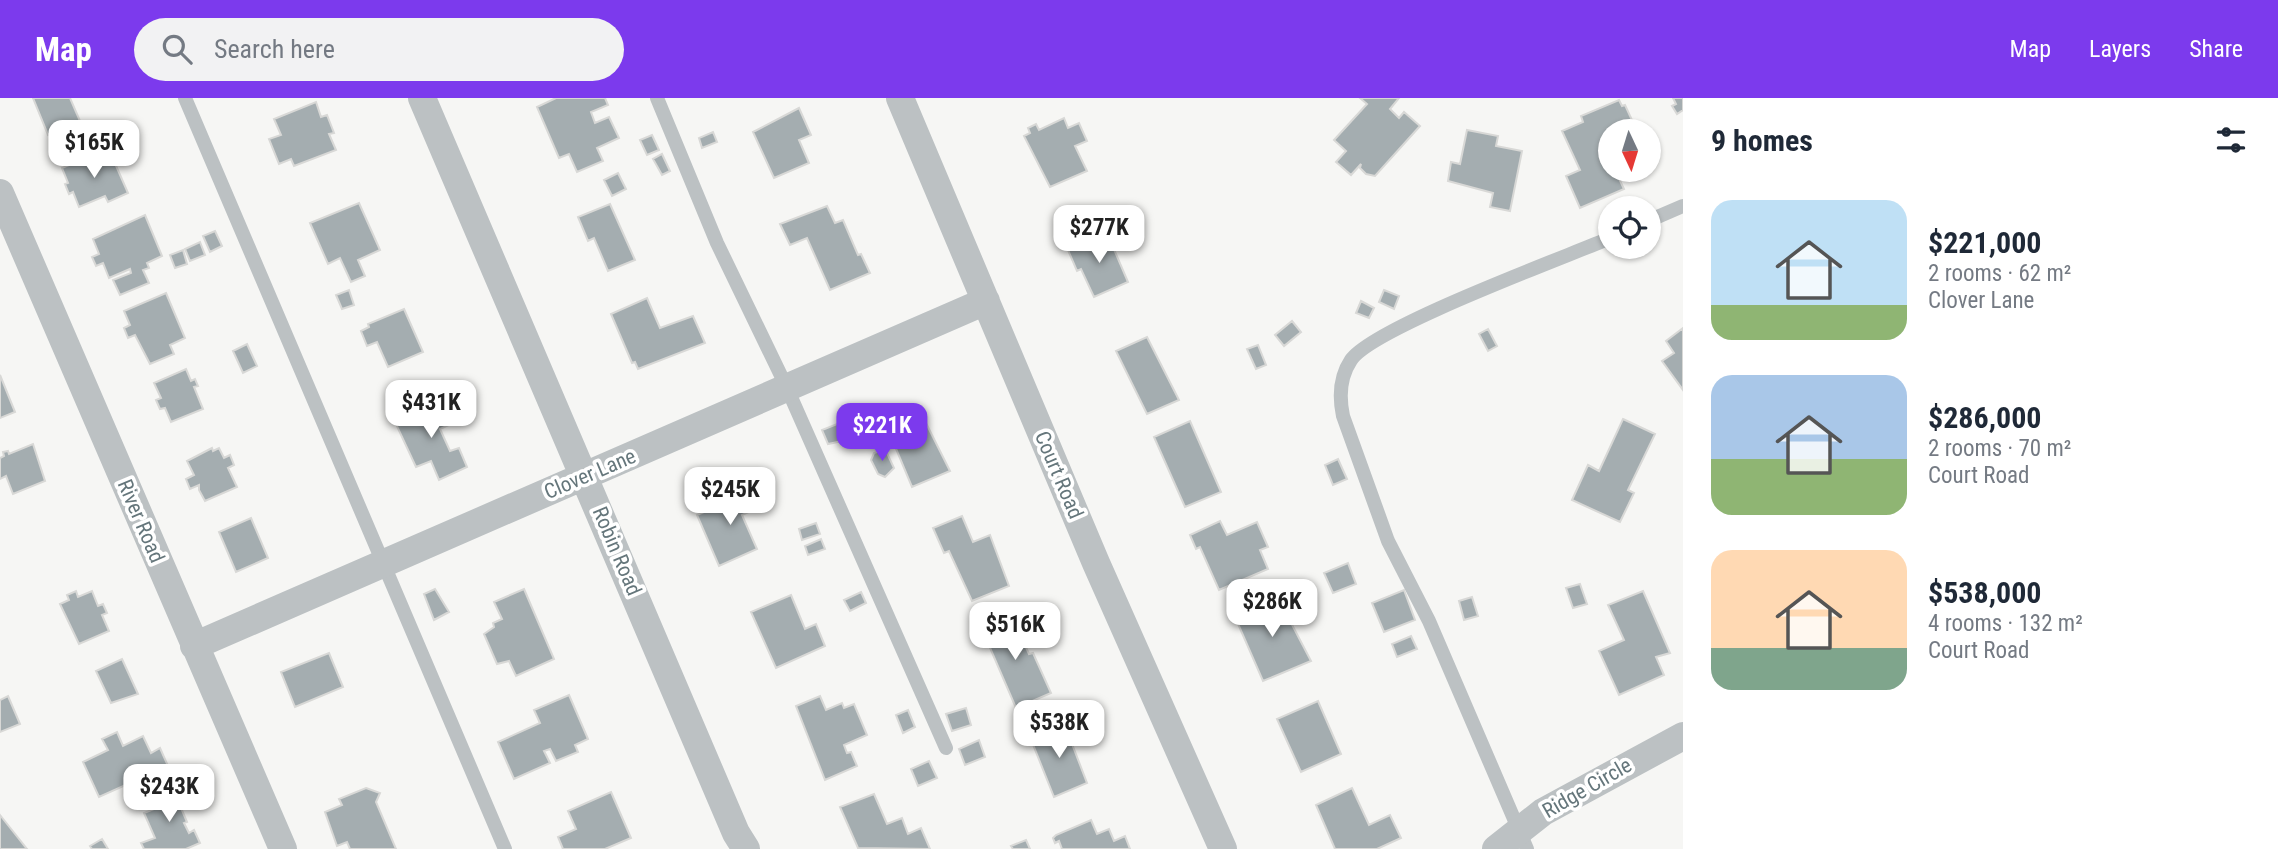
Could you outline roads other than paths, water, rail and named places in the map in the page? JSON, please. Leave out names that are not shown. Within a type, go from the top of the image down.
[{"type":"street","name":"Robin Road","points":[[422,98],[736,833],[746,849]]},
{"type":"street","name":"Court Road","points":[[900,98],[1096,563],[1223,849]]},
{"type":"street","name":"River Road","points":[[0,193],[283,849]]},
{"type":"street","name":"Clover Lane","points":[[194,646],[381,562],[585,477],[986,301]]},
{"type":"street","name":"Ridge Circle","points":[[1496,849],[1523,839],[1600,779],[1683,736]]},
{"type":"lane","points":[[185,98],[505,849]]},
{"type":"lane","points":[[657,98],[717,243],[787,388],[946,748]]},
{"type":"lane","points":[[1661,215],[1683,206]]},
{"type":"lane","points":[[1523,839],[1429,621],[1388,541],[1343,416],[1340,400],[1342,379],[1351,359],[1366,344],[1406,324],[1598,243]]}]
